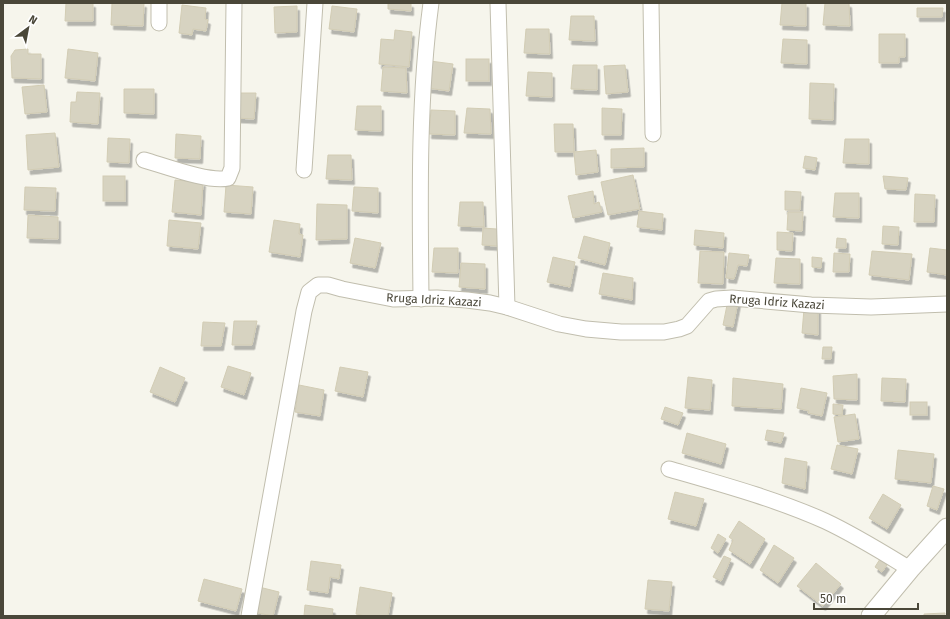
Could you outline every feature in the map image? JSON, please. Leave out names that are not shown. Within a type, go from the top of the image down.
[{"type":"street","points":[[159,3],[159,23]]},
{"type":"street","points":[[144,160],[206,178],[222,180],[231,175],[234,3]]},
{"type":"street","points":[[304,170],[315,3]]},
{"type":"street","points":[[421,299],[421,116],[426,39],[431,3]]},
{"type":"street","points":[[498,3],[507,307]]},
{"type":"street","points":[[650,3],[653,134]]},
{"type":"street","name":"Rruga Idriz Kazazi","points":[[249,616],[304,311],[310,292],[318,285],[328,285],[393,299],[437,298],[467,300],[507,307],[559,324],[586,329],[621,332],[664,332],[679,329],[687,326],[709,301],[716,299],[732,298],[811,305],[871,307],[947,304]]},
{"type":"street","points":[[669,469],[718,483],[824,521],[868,543],[910,569]]},
{"type":"street","points":[[871,616],[910,569],[947,528]]},
{"type":"building","points":[[66,3],[93,3],[93,21],[65,21]]},
{"type":"building","points":[[112,3],[144,3],[143,26],[111,25]]},
{"type":"building","points":[[388,3],[411,3],[411,11],[388,9]]},
{"type":"building","points":[[782,3],[806,3],[806,26],[780,25]]},
{"type":"building","points":[[825,3],[849,3],[850,26],[823,25]]},
{"type":"building","points":[[182,5],[206,8],[205,19],[208,20],[206,31],[193,29],[192,35],[179,33]]},
{"type":"building","points":[[297,6],[297,32],[275,33],[274,7]]},
{"type":"building","points":[[332,6],[357,9],[354,32],[329,29]]},
{"type":"building","points":[[917,8],[943,8],[942,17],[917,17]]},
{"type":"building","points":[[571,16],[594,16],[595,41],[569,40]]},
{"type":"building","points":[[526,29],[549,29],[550,54],[524,53]]},
{"type":"building","points":[[395,30],[412,32],[409,67],[379,64],[381,39],[394,40]]},
{"type":"building","points":[[879,34],[905,34],[905,57],[899,57],[899,63],[879,63]]},
{"type":"building","points":[[783,39],[807,40],[807,64],[781,63]]},
{"type":"building","points":[[28,49],[28,54],[41,54],[41,79],[12,78],[11,56],[15,50]]},
{"type":"building","points":[[68,49],[98,53],[95,81],[65,78]]},
{"type":"building","points":[[466,59],[489,59],[489,81],[466,81]]},
{"type":"building","points":[[430,61],[453,64],[449,91],[427,88]]},
{"type":"building","points":[[573,65],[597,65],[597,90],[571,89]]},
{"type":"building","points":[[625,65],[628,92],[606,94],[604,66]]},
{"type":"building","points":[[383,67],[406,68],[407,93],[381,91]]},
{"type":"building","points":[[528,72],[552,73],[552,97],[526,96]]},
{"type":"building","points":[[810,83],[834,84],[833,120],[809,119]]},
{"type":"building","points":[[44,85],[47,112],[25,114],[22,87]]},
{"type":"building","points":[[124,89],[154,89],[154,114],[124,113]]},
{"type":"building","points":[[77,92],[100,93],[98,124],[70,122],[71,102],[76,102]]},
{"type":"building","points":[[236,93],[256,93],[254,119],[235,118]]},
{"type":"building","points":[[357,106],[381,106],[381,131],[355,130]]},
{"type":"building","points":[[467,108],[490,109],[491,134],[464,133]]},
{"type":"building","points":[[602,108],[622,109],[621,135],[602,135]]},
{"type":"building","points":[[431,110],[455,111],[455,135],[429,134]]},
{"type":"building","points":[[554,124],[573,124],[574,152],[555,152]]},
{"type":"building","points":[[55,133],[59,167],[28,170],[26,135]]},
{"type":"building","points":[[176,134],[201,136],[200,159],[175,158]]},
{"type":"building","points":[[108,138],[130,139],[129,163],[107,162]]},
{"type":"building","points":[[845,139],[869,139],[869,164],[843,163]]},
{"type":"building","points":[[644,148],[644,167],[611,168],[611,149]]},
{"type":"building","points":[[596,150],[598,172],[576,175],[574,152]]},
{"type":"building","points":[[328,155],[351,155],[352,180],[326,179]]},
{"type":"building","points":[[805,156],[817,158],[815,170],[803,168]]},
{"type":"building","points":[[633,175],[640,209],[608,215],[601,182]]},
{"type":"building","points":[[103,176],[125,176],[125,201],[103,201]]},
{"type":"building","points":[[883,176],[908,178],[906,190],[885,189]]},
{"type":"building","points":[[175,180],[203,182],[201,215],[172,212]]},
{"type":"building","points":[[226,185],[253,187],[251,214],[224,212]]},
{"type":"building","points":[[25,187],[56,188],[55,211],[24,210]]},
{"type":"building","points":[[354,187],[378,188],[378,213],[352,211]]},
{"type":"building","points":[[593,191],[594,204],[599,202],[602,212],[573,218],[568,196]]},
{"type":"building","points":[[785,191],[801,192],[800,210],[785,210]]},
{"type":"building","points":[[835,193],[859,193],[859,218],[833,217]]},
{"type":"building","points":[[915,194],[935,195],[934,222],[914,222]]},
{"type":"building","points":[[460,202],[483,202],[484,227],[458,226]]},
{"type":"building","points":[[317,204],[347,205],[347,239],[316,240]]},
{"type":"building","points":[[639,211],[663,214],[662,230],[637,227]]},
{"type":"building","points":[[788,212],[803,212],[802,231],[787,230]]},
{"type":"building","points":[[28,215],[58,217],[58,239],[27,238]]},
{"type":"building","points":[[169,220],[201,223],[198,249],[167,246]]},
{"type":"building","points":[[274,220],[300,224],[299,234],[303,235],[300,257],[269,252]]},
{"type":"building","points":[[883,226],[899,227],[898,245],[882,244]]},
{"type":"building","points":[[483,228],[497,229],[497,246],[482,245]]},
{"type":"building","points":[[695,230],[724,233],[723,248],[694,245]]},
{"type":"building","points":[[777,232],[793,233],[792,251],[777,250]]},
{"type":"building","points":[[584,236],[610,243],[605,265],[578,258]]},
{"type":"building","points":[[355,238],[381,243],[375,268],[350,263]]},
{"type":"building","points":[[837,238],[846,239],[846,248],[836,248]]},
{"type":"building","points":[[434,248],[458,248],[458,273],[432,272]]},
{"type":"building","points":[[930,248],[947,250],[947,275],[927,272]]},
{"type":"building","points":[[700,251],[724,252],[723,284],[698,283]]},
{"type":"building","points":[[872,251],[912,254],[909,280],[869,275]]},
{"type":"building","points":[[729,253],[749,255],[747,266],[738,265],[734,279],[726,278]]},
{"type":"building","points":[[834,253],[850,254],[849,272],[833,272]]},
{"type":"building","points":[[553,257],[575,262],[570,287],[547,282]]},
{"type":"building","points":[[812,257],[822,258],[821,268],[812,267]]},
{"type":"building","points":[[776,258],[800,259],[800,284],[774,283]]},
{"type":"building","points":[[461,263],[485,264],[485,289],[459,287]]},
{"type":"building","points":[[603,273],[633,278],[632,300],[599,294]]},
{"type":"building","points":[[728,300],[738,302],[733,327],[723,325]]},
{"type":"building","points":[[804,309],[818,309],[818,335],[802,333]]},
{"type":"building","points":[[234,321],[257,321],[252,345],[232,345]]},
{"type":"building","points":[[203,322],[225,323],[221,346],[201,346]]},
{"type":"building","points":[[823,347],[832,347],[831,359],[822,359]]},
{"type":"building","points":[[228,366],[251,373],[244,395],[221,387]]},
{"type":"building","points":[[160,367],[185,378],[175,402],[150,392]]},
{"type":"building","points":[[340,367],[368,372],[363,397],[335,391]]},
{"type":"building","points":[[857,374],[857,400],[834,399],[833,376]]},
{"type":"building","points":[[688,377],[712,380],[710,410],[685,408]]},
{"type":"building","points":[[733,378],[783,384],[781,409],[732,406]]},
{"type":"building","points":[[882,378],[906,379],[905,402],[881,401]]},
{"type":"building","points":[[299,385],[324,390],[320,416],[295,412]]},
{"type":"building","points":[[801,388],[827,393],[822,416],[808,413],[809,411],[797,408]]},
{"type":"building","points":[[910,402],[927,402],[927,415],[910,415]]},
{"type":"building","points":[[833,404],[843,405],[842,415],[833,414]]},
{"type":"building","points":[[665,407],[683,413],[678,425],[661,419]]},
{"type":"building","points":[[855,414],[859,439],[838,442],[834,417]]},
{"type":"building","points":[[767,430],[784,433],[781,443],[765,440]]},
{"type":"building","points":[[687,433],[726,444],[721,464],[682,453]]},
{"type":"building","points":[[837,445],[858,449],[852,474],[831,469]]},
{"type":"building","points":[[898,450],[934,454],[931,483],[895,479]]},
{"type":"building","points":[[785,458],[807,462],[805,489],[782,483]]},
{"type":"building","points":[[933,486],[944,489],[937,510],[927,506]]},
{"type":"building","points":[[675,492],[704,499],[696,526],[668,519]]},
{"type":"building","points":[[883,494],[901,505],[887,529],[869,518]]},
{"type":"building","points":[[739,521],[765,539],[750,564],[729,550],[733,540],[729,537]]},
{"type":"building","points":[[718,534],[726,539],[718,553],[711,548]]},
{"type":"building","points":[[774,545],[794,558],[778,583],[760,570]]},
{"type":"building","points":[[724,556],[731,559],[721,581],[713,577]]},
{"type":"building","points":[[880,559],[887,565],[882,572],[875,567]]},
{"type":"building","points":[[311,561],[341,565],[339,579],[330,577],[328,593],[307,590]]},
{"type":"building","points":[[816,563],[841,584],[823,606],[797,586]]},
{"type":"building","points":[[204,579],[242,589],[236,611],[198,601]]},
{"type":"building","points":[[648,580],[672,582],[669,611],[645,609]]},
{"type":"building","points":[[259,587],[279,592],[273,616],[253,612]]},
{"type":"building","points":[[360,587],[392,593],[388,616],[365,616],[356,614]]},
{"type":"building","points":[[305,605],[333,609],[332,616],[304,616]]},
{"type":"building","points":[[945,613],[945,616],[924,616],[924,614]]}]
